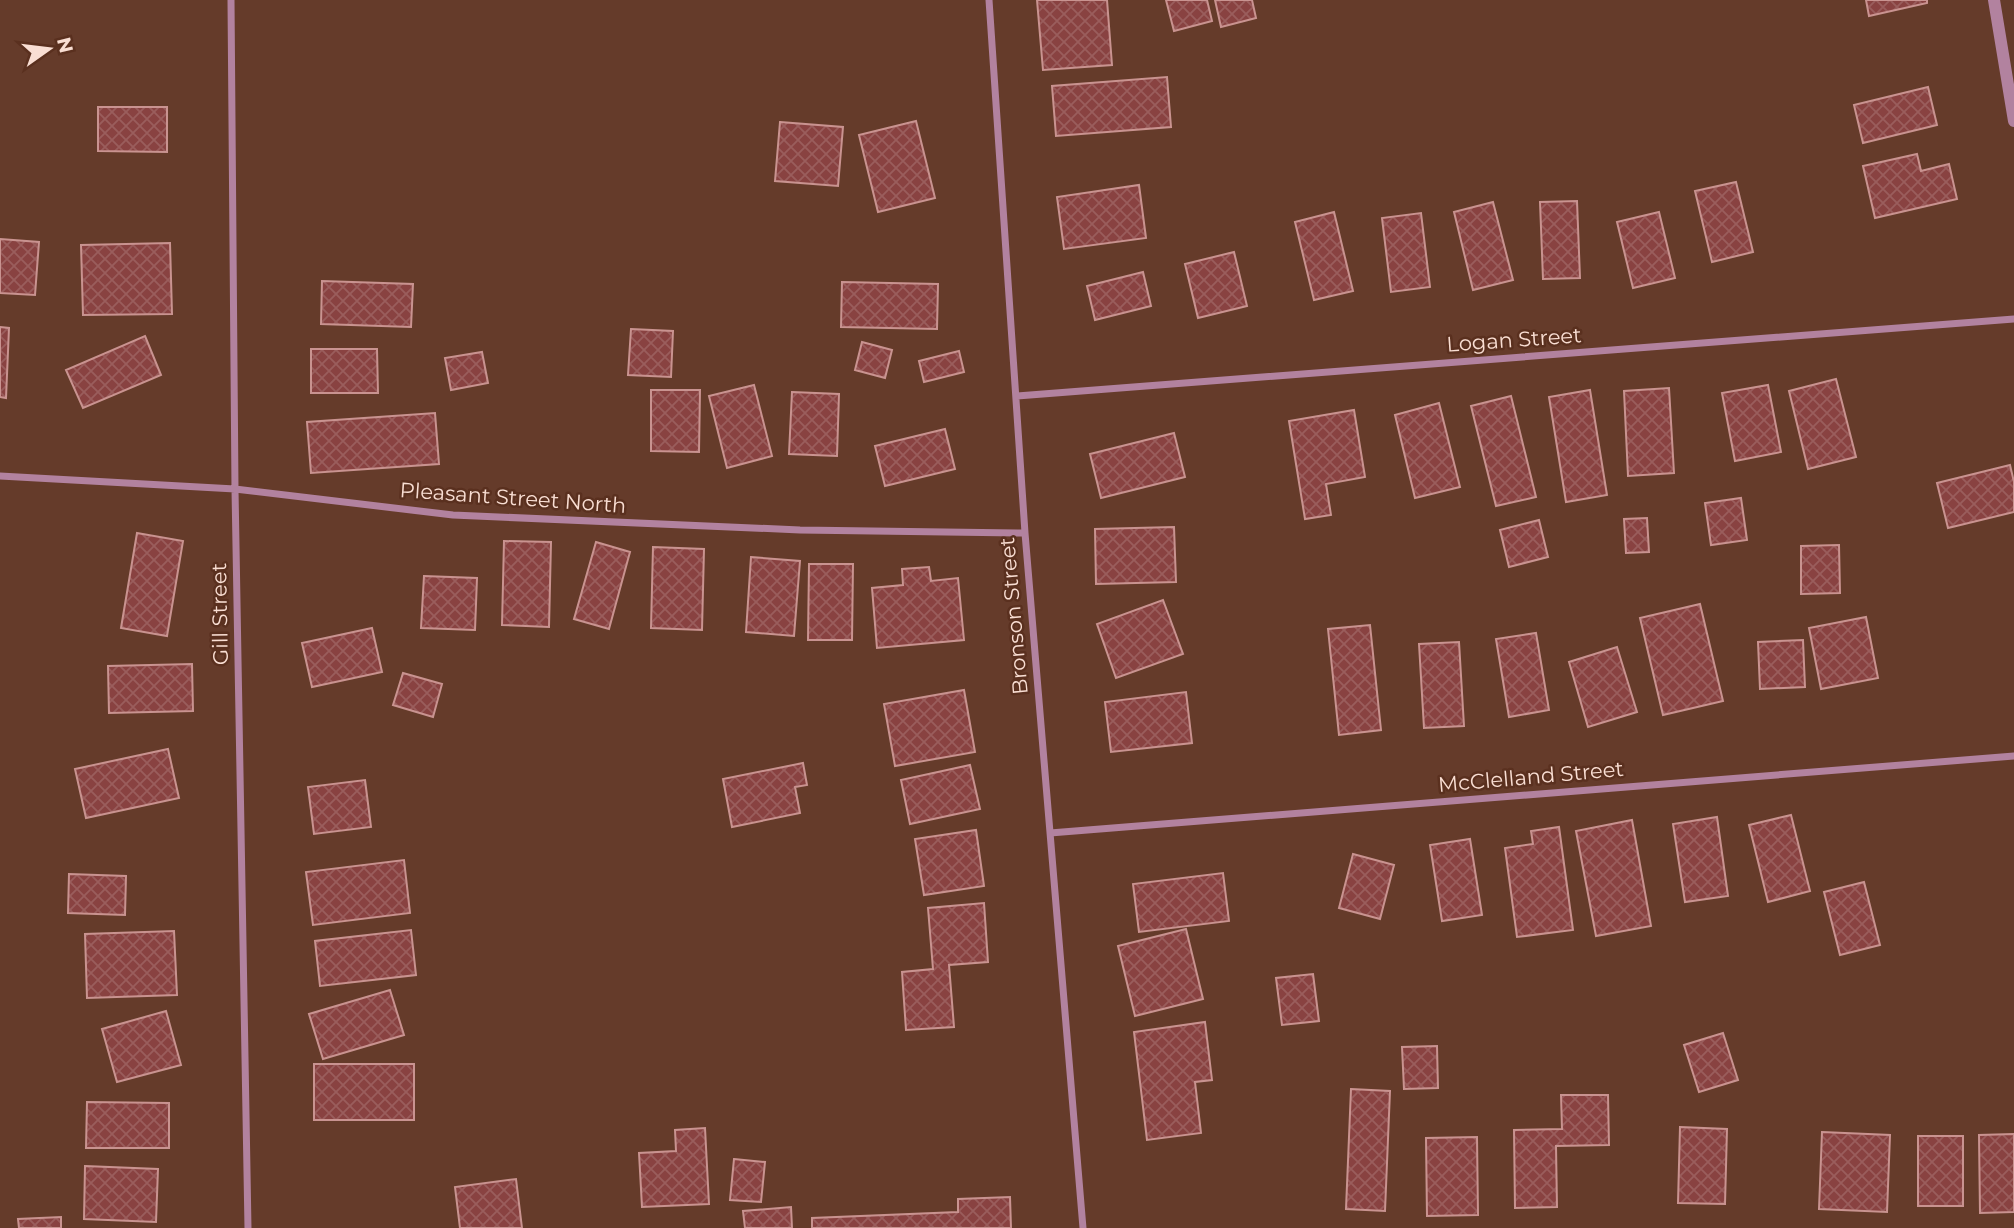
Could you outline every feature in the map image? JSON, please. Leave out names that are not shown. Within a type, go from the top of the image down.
[{"type":"street","name":"Gill Street","points":[[232,0],[235,489],[248,1228]]},
{"type":"street","name":"Bronson Street","points":[[989,0],[1025,533],[1083,1228]]},
{"type":"street","points":[[1994,0],[2014,121]]},
{"type":"street","name":"Logan Street","points":[[1017,396],[2014,319]]},
{"type":"street","name":"Pleasant Street North","points":[[0,476],[235,489],[453,515],[800,530],[1025,533]]},
{"type":"street","name":"McClelland Street","points":[[1050,833],[2014,756]]},
{"type":"building","points":[[1037,0],[1107,0],[1112,65],[1043,70]]},
{"type":"building","points":[[1166,0],[1207,0],[1212,21],[1174,31]]},
{"type":"building","points":[[1215,0],[1252,0],[1256,18],[1221,27]]},
{"type":"building","points":[[1866,0],[1927,0],[1927,3],[1869,16]]},
{"type":"building","points":[[1167,77],[1171,127],[1056,136],[1052,86]]},
{"type":"building","points":[[1928,87],[1937,125],[1863,143],[1854,105]]},
{"type":"building","points":[[98,107],[167,107],[167,152],[98,151]]},
{"type":"building","points":[[916,121],[935,198],[878,212],[859,135]]},
{"type":"building","points":[[780,122],[843,127],[838,186],[775,181]]},
{"type":"building","points":[[1917,154],[1921,171],[1949,164],[1957,199],[1875,218],[1863,166]]},
{"type":"building","points":[[1736,182],[1753,252],[1712,262],[1695,191]]},
{"type":"building","points":[[1139,185],[1146,238],[1064,249],[1057,197]]},
{"type":"building","points":[[1577,201],[1580,278],[1543,279],[1540,202]]},
{"type":"building","points":[[1493,202],[1513,280],[1473,290],[1454,212]]},
{"type":"building","points":[[1334,212],[1353,291],[1314,300],[1295,222]]},
{"type":"building","points":[[1659,212],[1675,278],[1633,288],[1617,222]]},
{"type":"building","points":[[1421,213],[1430,287],[1391,292],[1382,218]]},
{"type":"building","points":[[0,239],[39,242],[35,295],[0,293]]},
{"type":"building","points":[[170,243],[172,314],[83,315],[81,245]]},
{"type":"building","points":[[1234,252],[1247,306],[1198,318],[1185,264]]},
{"type":"building","points":[[1143,272],[1151,306],[1095,320],[1087,286]]},
{"type":"building","points":[[322,281],[413,284],[411,327],[321,324]]},
{"type":"building","points":[[842,282],[938,284],[937,329],[841,327]]},
{"type":"building","points":[[0,327],[9,328],[6,398],[0,397]]},
{"type":"building","points":[[631,329],[673,331],[671,377],[628,375]]},
{"type":"building","points":[[145,336],[161,375],[83,408],[66,370]]},
{"type":"building","points":[[862,342],[892,350],[885,378],[855,370]]},
{"type":"building","points":[[311,349],[377,349],[378,393],[311,393]]},
{"type":"building","points":[[959,351],[964,372],[924,382],[919,361]]},
{"type":"building","points":[[482,352],[488,383],[451,390],[445,358]]},
{"type":"building","points":[[1836,379],[1856,457],[1808,469],[1789,391]]},
{"type":"building","points":[[754,385],[772,456],[727,468],[709,396]]},
{"type":"building","points":[[1768,385],[1781,452],[1735,461],[1722,393]]},
{"type":"building","points":[[1669,388],[1674,473],[1628,476],[1624,391]]},
{"type":"building","points":[[651,390],[700,390],[699,452],[651,451]]},
{"type":"building","points":[[1590,390],[1607,495],[1566,502],[1549,397]]},
{"type":"building","points":[[792,392],[839,394],[837,456],[789,454]]},
{"type":"building","points":[[1511,396],[1536,497],[1496,506],[1471,406]]},
{"type":"building","points":[[1439,403],[1460,487],[1415,498],[1395,415]]},
{"type":"building","points":[[1354,410],[1365,477],[1326,484],[1331,515],[1305,519],[1289,421]]},
{"type":"building","points":[[435,413],[439,464],[311,473],[307,422]]},
{"type":"building","points":[[945,429],[955,469],[885,486],[875,446]]},
{"type":"building","points":[[1174,433],[1185,477],[1101,498],[1090,454]]},
{"type":"building","points":[[2010,465],[2014,482],[2014,512],[1948,528],[1937,483]]},
{"type":"building","points":[[1741,498],[1747,540],[1711,545],[1705,503]]},
{"type":"building","points":[[1647,518],[1649,552],[1626,553],[1624,519]]},
{"type":"building","points":[[1539,520],[1548,557],[1509,567],[1500,530]]},
{"type":"building","points":[[1174,527],[1176,582],[1096,584],[1095,529]]},
{"type":"building","points":[[137,533],[183,541],[167,636],[121,628]]},
{"type":"building","points":[[504,541],[551,542],[549,627],[502,625]]},
{"type":"building","points":[[596,542],[630,552],[609,629],[574,619]]},
{"type":"building","points":[[1839,545],[1840,593],[1801,594],[1801,546]]},
{"type":"building","points":[[653,547],[704,549],[702,630],[651,628]]},
{"type":"building","points":[[751,557],[800,561],[794,636],[746,632]]},
{"type":"building","points":[[809,564],[853,564],[852,640],[808,640]]},
{"type":"building","points":[[929,567],[931,581],[958,578],[964,640],[877,648],[872,588],[903,585],[902,569]]},
{"type":"building","points":[[424,576],[477,578],[475,630],[421,628]]},
{"type":"building","points":[[1163,600],[1183,654],[1116,678],[1097,624]]},
{"type":"building","points":[[1700,604],[1723,701],[1663,715],[1640,618]]},
{"type":"building","points":[[1866,617],[1878,678],[1821,689],[1809,628]]},
{"type":"building","points":[[1370,625],[1381,730],[1339,735],[1328,629]]},
{"type":"building","points":[[372,628],[382,672],[312,687],[302,643]]},
{"type":"building","points":[[1536,633],[1549,710],[1509,717],[1496,639]]},
{"type":"building","points":[[1803,640],[1805,687],[1760,689],[1758,642]]},
{"type":"building","points":[[1459,642],[1464,726],[1424,728],[1419,644]]},
{"type":"building","points":[[1617,647],[1637,712],[1588,727],[1569,662]]},
{"type":"building","points":[[192,664],[193,711],[109,713],[108,666]]},
{"type":"building","points":[[403,673],[442,684],[433,717],[393,705]]},
{"type":"building","points":[[964,690],[975,752],[895,766],[884,704]]},
{"type":"building","points":[[1186,692],[1192,743],[1111,752],[1105,702]]},
{"type":"building","points":[[168,749],[179,798],[86,818],[75,769]]},
{"type":"building","points":[[803,763],[807,785],[795,787],[800,813],[732,827],[723,779]]},
{"type":"building","points":[[970,765],[980,809],[910,824],[901,780]]},
{"type":"building","points":[[365,780],[371,827],[314,834],[308,787]]},
{"type":"building","points":[[1791,815],[1810,891],[1768,902],[1749,825]]},
{"type":"building","points":[[1717,817],[1728,896],[1685,902],[1673,824]]},
{"type":"building","points":[[1632,820],[1651,926],[1596,936],[1576,831]]},
{"type":"building","points":[[1559,827],[1573,930],[1517,937],[1505,848],[1533,844],[1531,831]]},
{"type":"building","points":[[976,830],[984,886],[924,895],[915,839]]},
{"type":"building","points":[[1470,839],[1482,915],[1442,921],[1430,845]]},
{"type":"building","points":[[1353,854],[1394,865],[1380,919],[1339,908]]},
{"type":"building","points":[[404,860],[410,913],[313,925],[306,872]]},
{"type":"building","points":[[1223,873],[1229,921],[1139,932],[1133,884]]},
{"type":"building","points":[[69,874],[126,876],[125,915],[68,913]]},
{"type":"building","points":[[1864,882],[1880,945],[1840,955],[1824,892]]},
{"type":"building","points":[[984,903],[988,962],[949,965],[954,1027],[906,1030],[902,972],[933,969],[928,908]]},
{"type":"building","points":[[1186,929],[1203,999],[1135,1016],[1118,946]]},
{"type":"building","points":[[411,930],[416,975],[320,986],[315,941]]},
{"type":"building","points":[[174,931],[177,995],[87,998],[85,934]]},
{"type":"building","points":[[1313,974],[1319,1021],[1282,1025],[1276,978]]},
{"type":"building","points":[[390,990],[404,1035],[323,1059],[309,1014]]},
{"type":"building","points":[[166,1011],[181,1065],[117,1082],[102,1029]]},
{"type":"building","points":[[1205,1022],[1212,1080],[1195,1082],[1201,1133],[1147,1140],[1134,1032]]},
{"type":"building","points":[[1723,1033],[1738,1080],[1699,1092],[1684,1045]]},
{"type":"building","points":[[1437,1046],[1438,1088],[1404,1089],[1402,1047]]},
{"type":"building","points":[[314,1064],[414,1064],[414,1120],[314,1120]]},
{"type":"building","points":[[1351,1089],[1390,1091],[1385,1211],[1346,1209]]},
{"type":"building","points":[[1561,1095],[1608,1095],[1609,1145],[1556,1146],[1557,1207],[1515,1208],[1514,1130],[1562,1129]]},
{"type":"building","points":[[87,1102],[169,1103],[169,1148],[86,1148]]},
{"type":"building","points":[[1680,1127],[1727,1129],[1725,1204],[1678,1203]]},
{"type":"building","points":[[705,1128],[709,1204],[642,1207],[639,1153],[676,1151],[675,1130]]},
{"type":"building","points":[[1822,1132],[1890,1135],[1887,1212],[1819,1209]]},
{"type":"building","points":[[2014,1134],[2014,1212],[1980,1213],[1979,1135]]},
{"type":"building","points":[[1918,1136],[1963,1136],[1963,1206],[1918,1206]]},
{"type":"building","points":[[1477,1137],[1478,1215],[1427,1216],[1426,1138]]},
{"type":"building","points":[[734,1159],[765,1162],[761,1202],[730,1200]]},
{"type":"building","points":[[85,1166],[158,1169],[156,1222],[84,1219]]},
{"type":"building","points":[[516,1179],[522,1228],[460,1228],[455,1187]]},
{"type":"building","points":[[1010,1197],[1011,1228],[812,1228],[812,1218],[958,1212],[958,1199]]},
{"type":"building","points":[[791,1207],[792,1228],[745,1228],[743,1211]]},
{"type":"building","points":[[61,1217],[61,1228],[19,1228],[18,1219]]}]
